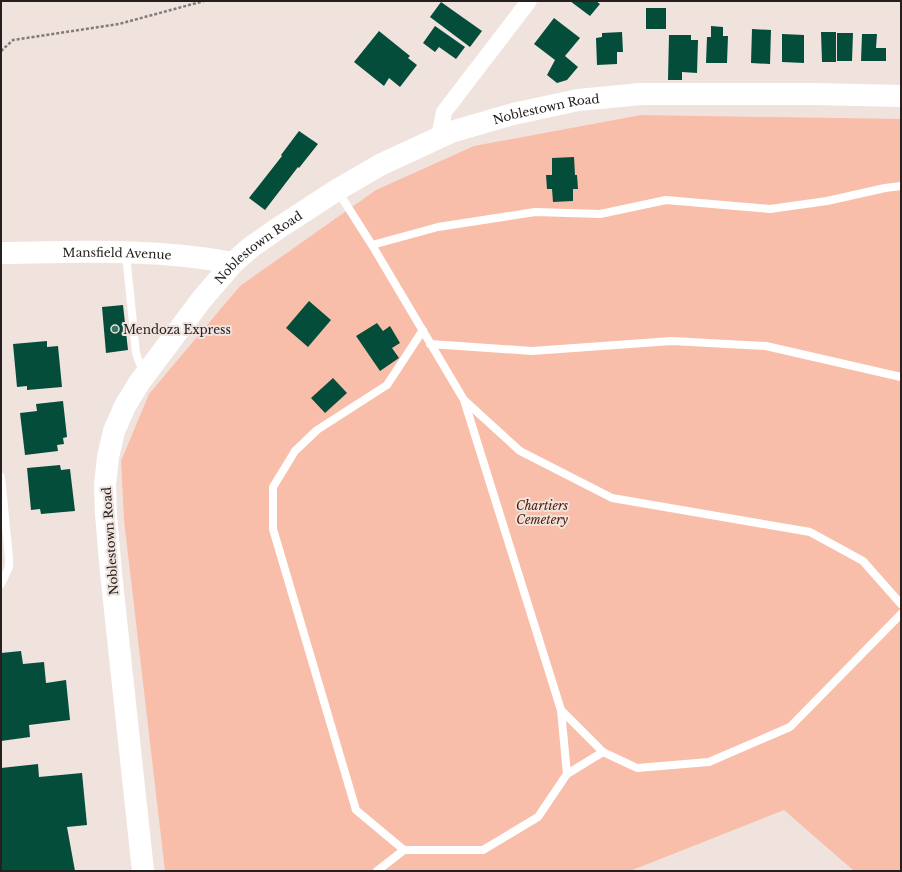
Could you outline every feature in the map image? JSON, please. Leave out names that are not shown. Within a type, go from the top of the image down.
[{"type":"main road","name":"Noblestown Road","points":[[143,871],[110,573],[105,485],[108,457],[114,431],[125,406],[139,383],[202,299],[232,263],[277,229],[337,190],[380,165],[458,130],[514,114],[571,102],[640,94],[729,93],[901,96]]},
{"type":"main road","name":"Mansfield Avenue","points":[[1,253],[126,253],[184,256],[232,263]]},
{"type":"street","points":[[439,138],[444,112],[528,1]]},
{"type":"lane","points":[[372,244],[438,227],[535,212],[600,214],[666,200],[770,209],[828,201],[885,188],[901,186]]},
{"type":"lane","points":[[337,190],[372,244],[464,400],[561,710],[567,774]]},
{"type":"lane","points":[[126,253],[136,353],[145,375]]},
{"type":"lane","points":[[404,850],[356,810],[273,529],[273,487],[294,451],[317,430],[387,384],[422,330]]},
{"type":"lane","points":[[430,344],[532,351],[672,341],[766,346],[901,377]]},
{"type":"lane","points":[[464,400],[520,451],[612,498],[810,532],[863,561],[901,604]]},
{"type":"lane","points":[[1,477],[9,567],[1,584]]},
{"type":"lane","points":[[561,710],[603,752],[637,768],[709,762],[790,727],[901,614]]},
{"type":"lane","points":[[378,871],[404,850],[483,850],[538,817],[567,774],[603,752]]},
{"type":"path","points":[[1,51],[13,40],[119,24],[204,1]]},
{"type":"green space","name":"Chartiers Cemetery","points":[[641,115],[901,119],[901,871],[854,871],[784,810],[630,871],[165,871],[124,520],[121,461],[149,394],[240,286],[376,190],[474,146]]},
{"type":"building","points":[[570,1],[596,1],[600,4],[590,16]]},
{"type":"building","points":[[441,2],[482,31],[470,47],[430,17]]},
{"type":"building","points":[[646,8],[666,8],[666,29],[646,29]]},
{"type":"building","points":[[554,18],[580,38],[565,56],[578,67],[567,80],[557,83],[547,75],[555,60],[534,44]]},
{"type":"building","points":[[435,26],[465,47],[456,59],[439,47],[435,52],[423,43]]},
{"type":"building","points":[[711,26],[723,27],[723,36],[728,36],[727,63],[706,63],[707,37],[711,37]]},
{"type":"building","points":[[752,29],[771,30],[770,64],[751,63]]},
{"type":"building","points":[[379,31],[410,56],[408,58],[417,65],[400,87],[389,78],[384,86],[354,62]]},
{"type":"building","points":[[622,32],[623,52],[617,52],[617,64],[597,65],[596,38],[602,37],[602,33]]},
{"type":"building","points":[[821,32],[836,32],[836,62],[822,62]]},
{"type":"building","points":[[837,33],[853,33],[852,61],[837,61]]},
{"type":"building","points":[[782,34],[804,35],[804,63],[782,62]]},
{"type":"building","points":[[862,34],[877,34],[876,48],[886,48],[886,61],[861,61]]},
{"type":"building","points":[[669,35],[691,35],[691,40],[698,40],[697,73],[682,72],[682,80],[668,80]]},
{"type":"building","points":[[299,131],[318,144],[265,210],[249,198],[282,156],[281,155]]},
{"type":"building","points":[[574,157],[575,175],[577,175],[578,189],[573,189],[573,201],[553,202],[552,189],[547,189],[546,175],[552,175],[552,158]]},
{"type":"building","points":[[309,301],[331,320],[308,347],[286,328]]},
{"type":"building","name":"Mendoza Express","points":[[123,305],[128,350],[106,353],[102,307]]},
{"type":"building","points":[[377,323],[383,331],[390,326],[400,343],[392,348],[399,358],[380,371],[356,336]]},
{"type":"building","points":[[47,341],[47,347],[58,346],[62,387],[27,390],[27,386],[17,387],[13,344]]},
{"type":"building","points":[[333,378],[347,393],[325,413],[311,398]]},
{"type":"building","points":[[63,401],[67,437],[63,438],[64,444],[57,445],[58,451],[25,455],[20,413],[37,411],[36,404]]},
{"type":"building","points":[[60,465],[61,470],[70,469],[75,511],[41,514],[40,509],[31,510],[27,468]]},
{"type":"building","points":[[21,651],[23,664],[44,662],[46,683],[66,680],[70,720],[29,725],[30,737],[1,741],[1,653]]},
{"type":"building","points":[[38,764],[39,777],[82,773],[87,825],[67,827],[75,871],[1,871],[1,768]]},
{"type":"place","name":"Mendoza Express","points":[[115,329]]}]
